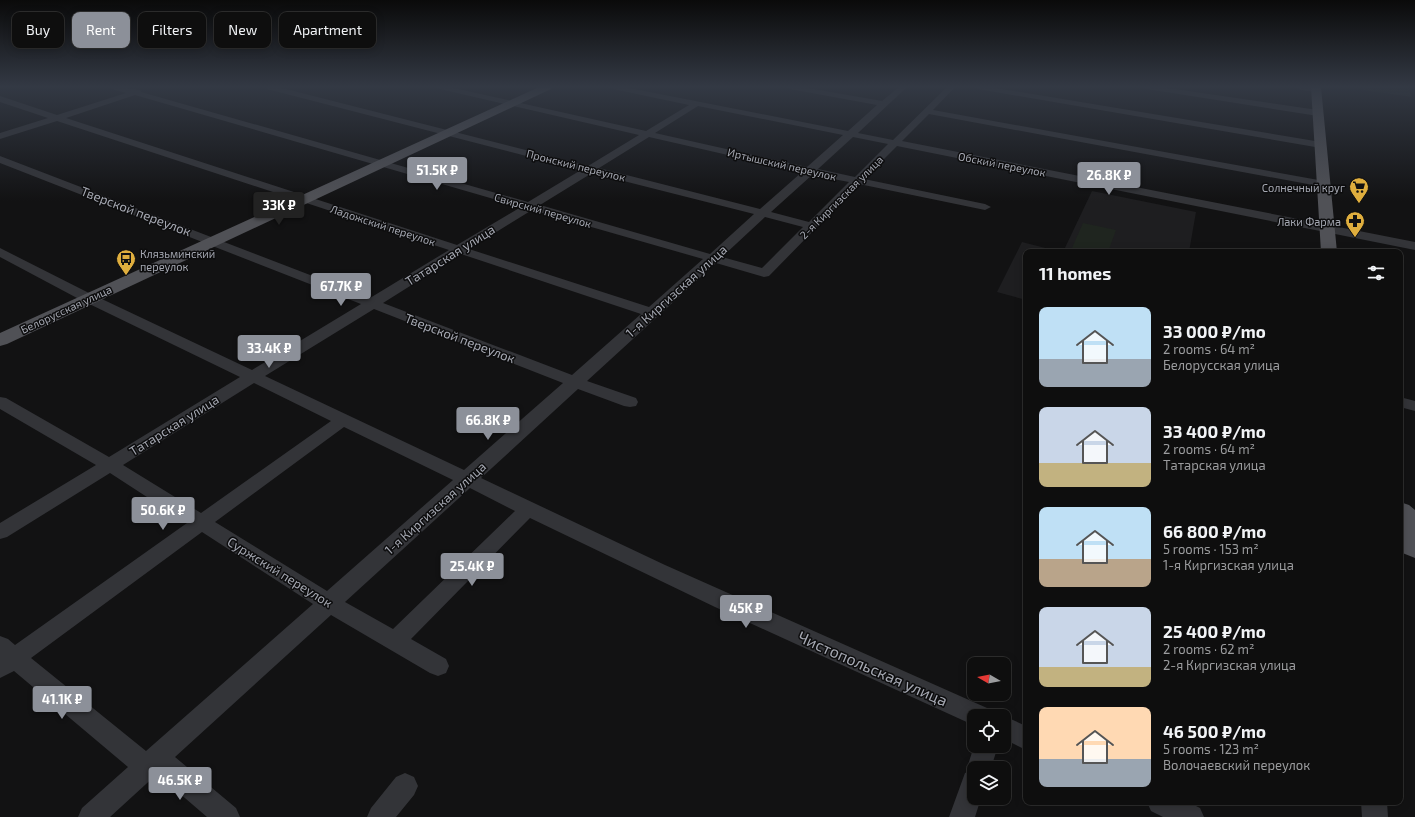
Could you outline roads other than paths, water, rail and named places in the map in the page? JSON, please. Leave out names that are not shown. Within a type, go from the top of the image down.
[{"type":"main road","name":"Белорусская улица","points":[[0,340],[463,125]]},
{"type":"main road","points":[[1319,125],[1329,249]]},
{"type":"main road","points":[[1403,521],[1408,537]]},
{"type":"street","points":[[0,136],[34,125]]},
{"type":"street","name":"Ладожский переулок","points":[[79,125],[652,313]]},
{"type":"street","name":"Свирский переулок","points":[[250,125],[764,273]]},
{"type":"street","name":"Пронский переулок","points":[[421,125],[812,226]]},
{"type":"street","name":"Иртышский переулок","points":[[607,125],[810,171],[985,207]]},
{"type":"street","name":"Татарская улица","points":[[0,532],[661,125]]},
{"type":"street","name":"Обский переулок","points":[[804,125],[1415,246]]},
{"type":"street","name":"1-я Киргизская улица","points":[[91,817],[860,125]]},
{"type":"street","name":"2-я Киргизская улица","points":[[764,273],[912,125]]},
{"type":"street","points":[[999,125],[1324,184]]},
{"type":"street","points":[[1207,125],[1320,144]]},
{"type":"street","name":"Тверской переулок","points":[[0,159],[630,402]]},
{"type":"street","points":[[0,252],[90,298],[467,479],[527,510],[395,641]]},
{"type":"street","name":"Суржский переулок","points":[[0,402],[110,465],[329,603],[438,666]]},
{"type":"street","points":[[1403,403],[1415,406]]},
{"type":"street","points":[[227,817],[5,657],[202,523],[343,420]]},
{"type":"street","name":"Чистопольская улица","points":[[527,510],[662,573],[967,711]]},
{"type":"street","points":[[1011,730],[1023,736]]},
{"type":"street","points":[[380,817],[405,786]]},
{"type":"street","points":[[962,817],[967,802]]},
{"type":"street","points":[[1166,805],[1191,817]]},
{"type":"street","points":[[1374,805],[1375,817]]},
{"type":"place","name":"Солнечный круг","points":[[1359,204]]},
{"type":"place","name":"Лаки Фарма","points":[[1355,238]]},
{"type":"place","name":"Клязьминский переулок","points":[[126,276]]}]
